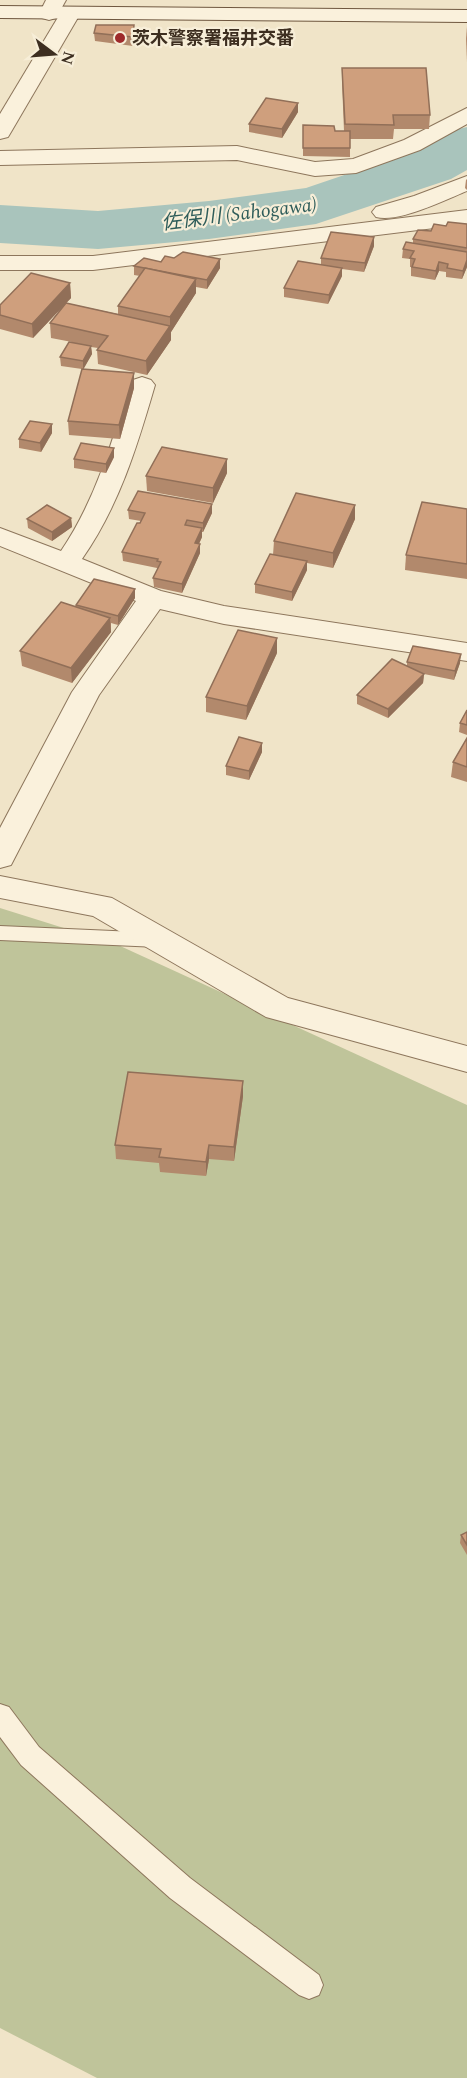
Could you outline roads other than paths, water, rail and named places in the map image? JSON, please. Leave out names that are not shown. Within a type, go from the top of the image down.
[{"type":"street","points":[[0,132],[59,9]]},
{"type":"street","points":[[0,12],[59,9],[467,16]]},
{"type":"street","points":[[0,158],[237,153],[315,169],[356,165],[412,145],[467,115]]},
{"type":"street","points":[[234,246],[345,224],[440,194],[467,183]]},
{"type":"street","points":[[440,194],[461,218]]},
{"type":"street","points":[[0,263],[93,263],[461,218]]},
{"type":"street","points":[[66,563],[100,511],[119,464],[142,385]]},
{"type":"street","points":[[0,536],[153,598],[224,615],[467,652]]},
{"type":"street","points":[[0,857],[86,692],[153,598]]},
{"type":"street","points":[[0,887],[101,906],[278,1008],[467,1059]]},
{"type":"lane","points":[[0,933],[159,940]]},
{"type":"lane","points":[[0,1716],[30,1756],[180,1888],[309,1985]]},
{"type":"waterway","name":"佐保川 (Sahogawa)","points":[[0,224],[98,230],[209,220],[316,205],[430,166],[467,145]]},
{"type":"place","name":"茨木警察署福井交番","points":[[120,38]]}]
